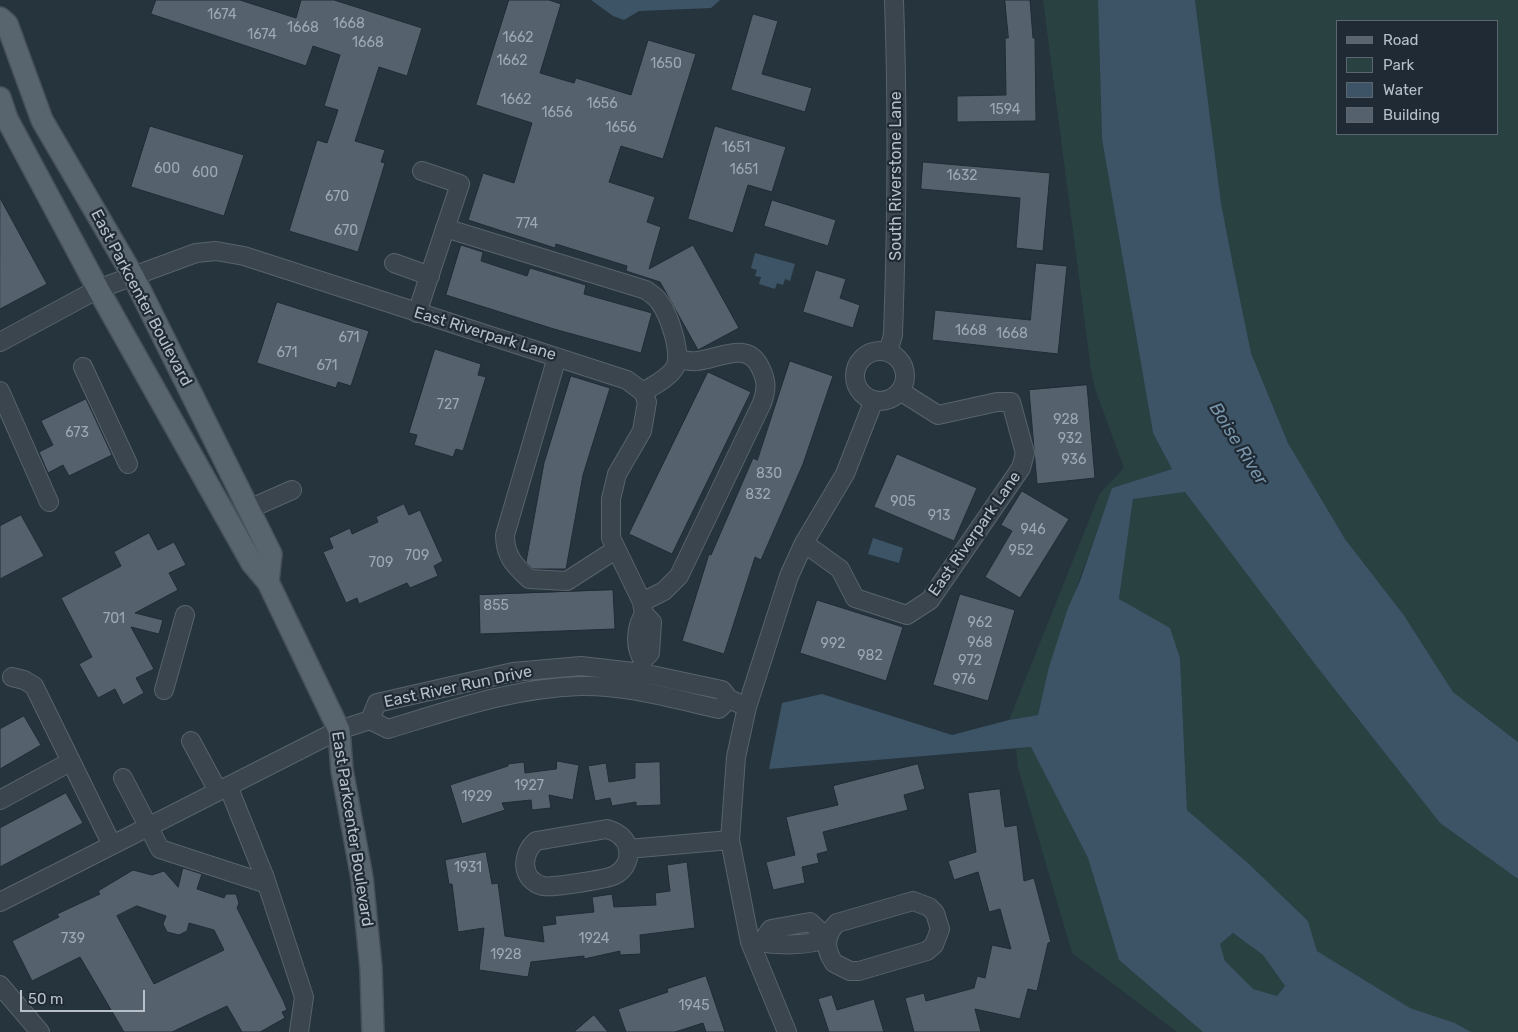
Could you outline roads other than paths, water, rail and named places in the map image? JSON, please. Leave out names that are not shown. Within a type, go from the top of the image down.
[{"type":"main road","name":"East Parkcenter Boulevard","points":[[0,18],[7,24],[42,120],[133,276],[271,554],[268,582]]},
{"type":"main road","name":"East Parkcenter Boulevard","points":[[0,98],[7,119],[98,290],[252,563],[268,582],[339,730],[342,770],[362,878],[371,968],[373,1032]]},
{"type":"street","name":"South Riverstone Lane","points":[[888,352],[893,335],[898,218],[894,0]]},
{"type":"street","points":[[417,313],[460,184],[422,171]]},
{"type":"street","points":[[445,228],[646,290],[658,300],[665,311],[677,347],[678,360],[674,368],[664,379],[644,392],[647,402],[642,431],[617,474],[611,499],[611,538],[643,608],[652,622],[650,653],[642,667],[639,692]]},
{"type":"street","name":"East Riverpark Lane","points":[[0,342],[98,290],[196,253],[216,251],[244,256],[627,380],[644,392]]},
{"type":"street","points":[[394,263],[430,276]]},
{"type":"street","points":[[876,351],[888,352],[899,359],[903,367],[905,375],[900,391],[886,400],[874,400],[858,389],[855,382],[856,366],[868,354],[876,351]]},
{"type":"street","points":[[643,608],[679,576],[762,403],[766,389],[767,379],[758,361],[744,352],[736,352],[697,361],[678,360]]},
{"type":"street","points":[[557,357],[505,535],[505,549],[513,565],[528,579],[567,581],[615,550]]},
{"type":"street","points":[[83,367],[128,464]]},
{"type":"street","points":[[0,391],[49,502]]},
{"type":"street","name":"East Riverpark Lane","points":[[804,543],[840,569],[855,598],[907,615],[930,600],[1021,468],[1025,453],[1011,402],[997,402],[938,415],[900,391]]},
{"type":"street","points":[[788,1032],[756,941],[730,840],[736,757],[747,707],[775,614],[789,576],[804,543],[845,474],[874,400]]},
{"type":"street","points":[[249,510],[292,490]]},
{"type":"street","points":[[164,690],[185,615]]},
{"type":"street","name":"East River Run Drive","points":[[370,720],[377,703],[513,672],[581,666],[642,667],[722,690],[728,699],[747,707]]},
{"type":"street","points":[[12,677],[24,680],[34,686],[112,845]]},
{"type":"street","name":"East River Run Drive","points":[[0,902],[339,730],[370,720],[388,729],[510,693],[581,686],[639,692],[719,709],[728,699]]},
{"type":"street","points":[[191,741],[223,788],[267,884],[304,997],[299,1032]]},
{"type":"street","points":[[0,800],[70,762]]},
{"type":"street","points":[[123,778],[160,849],[267,884]]},
{"type":"street","points":[[607,829],[621,836],[628,849],[626,865],[614,876],[551,886],[536,882],[526,870],[524,861],[530,846],[544,838],[607,829]]},
{"type":"street","points":[[628,849],[730,840]]},
{"type":"street","points":[[756,941],[775,945],[815,944],[827,938],[837,923],[845,918],[913,901],[929,906],[935,913],[940,929],[938,938],[927,951],[860,971],[842,968],[834,963],[829,955],[827,938]]},
{"type":"street","points":[[0,985],[40,1032]]},
{"type":"water","points":[[591,0],[720,0],[711,8],[639,11],[624,20],[613,16]]},
{"type":"water","name":"Boise River","points":[[1098,0],[1195,0],[1221,203],[1251,353],[1288,443],[1345,539],[1403,614],[1453,692],[1518,742],[1518,879],[1440,823],[1314,663],[1185,492],[1133,499],[1119,599],[1170,628],[1180,658],[1187,810],[1249,864],[1308,921],[1317,951],[1410,1008],[1455,1023],[1471,1032],[1203,1032],[1119,960],[1088,858],[1031,747],[769,769],[782,703],[822,694],[952,735],[1009,720],[1038,715],[1049,667],[1068,608],[1080,581],[1112,488],[1172,469],[1153,433],[1102,139]],"holes":[[[1233,933],[1263,955],[1285,986],[1277,996],[1253,989],[1225,961],[1220,944]]]},
{"type":"water","points":[[755,253],[795,264],[790,281],[785,279],[783,285],[777,283],[775,289],[759,284],[761,277],[755,276],[757,270],[751,268]]},
{"type":"water","points":[[873,538],[903,548],[899,563],[868,554]]}]
